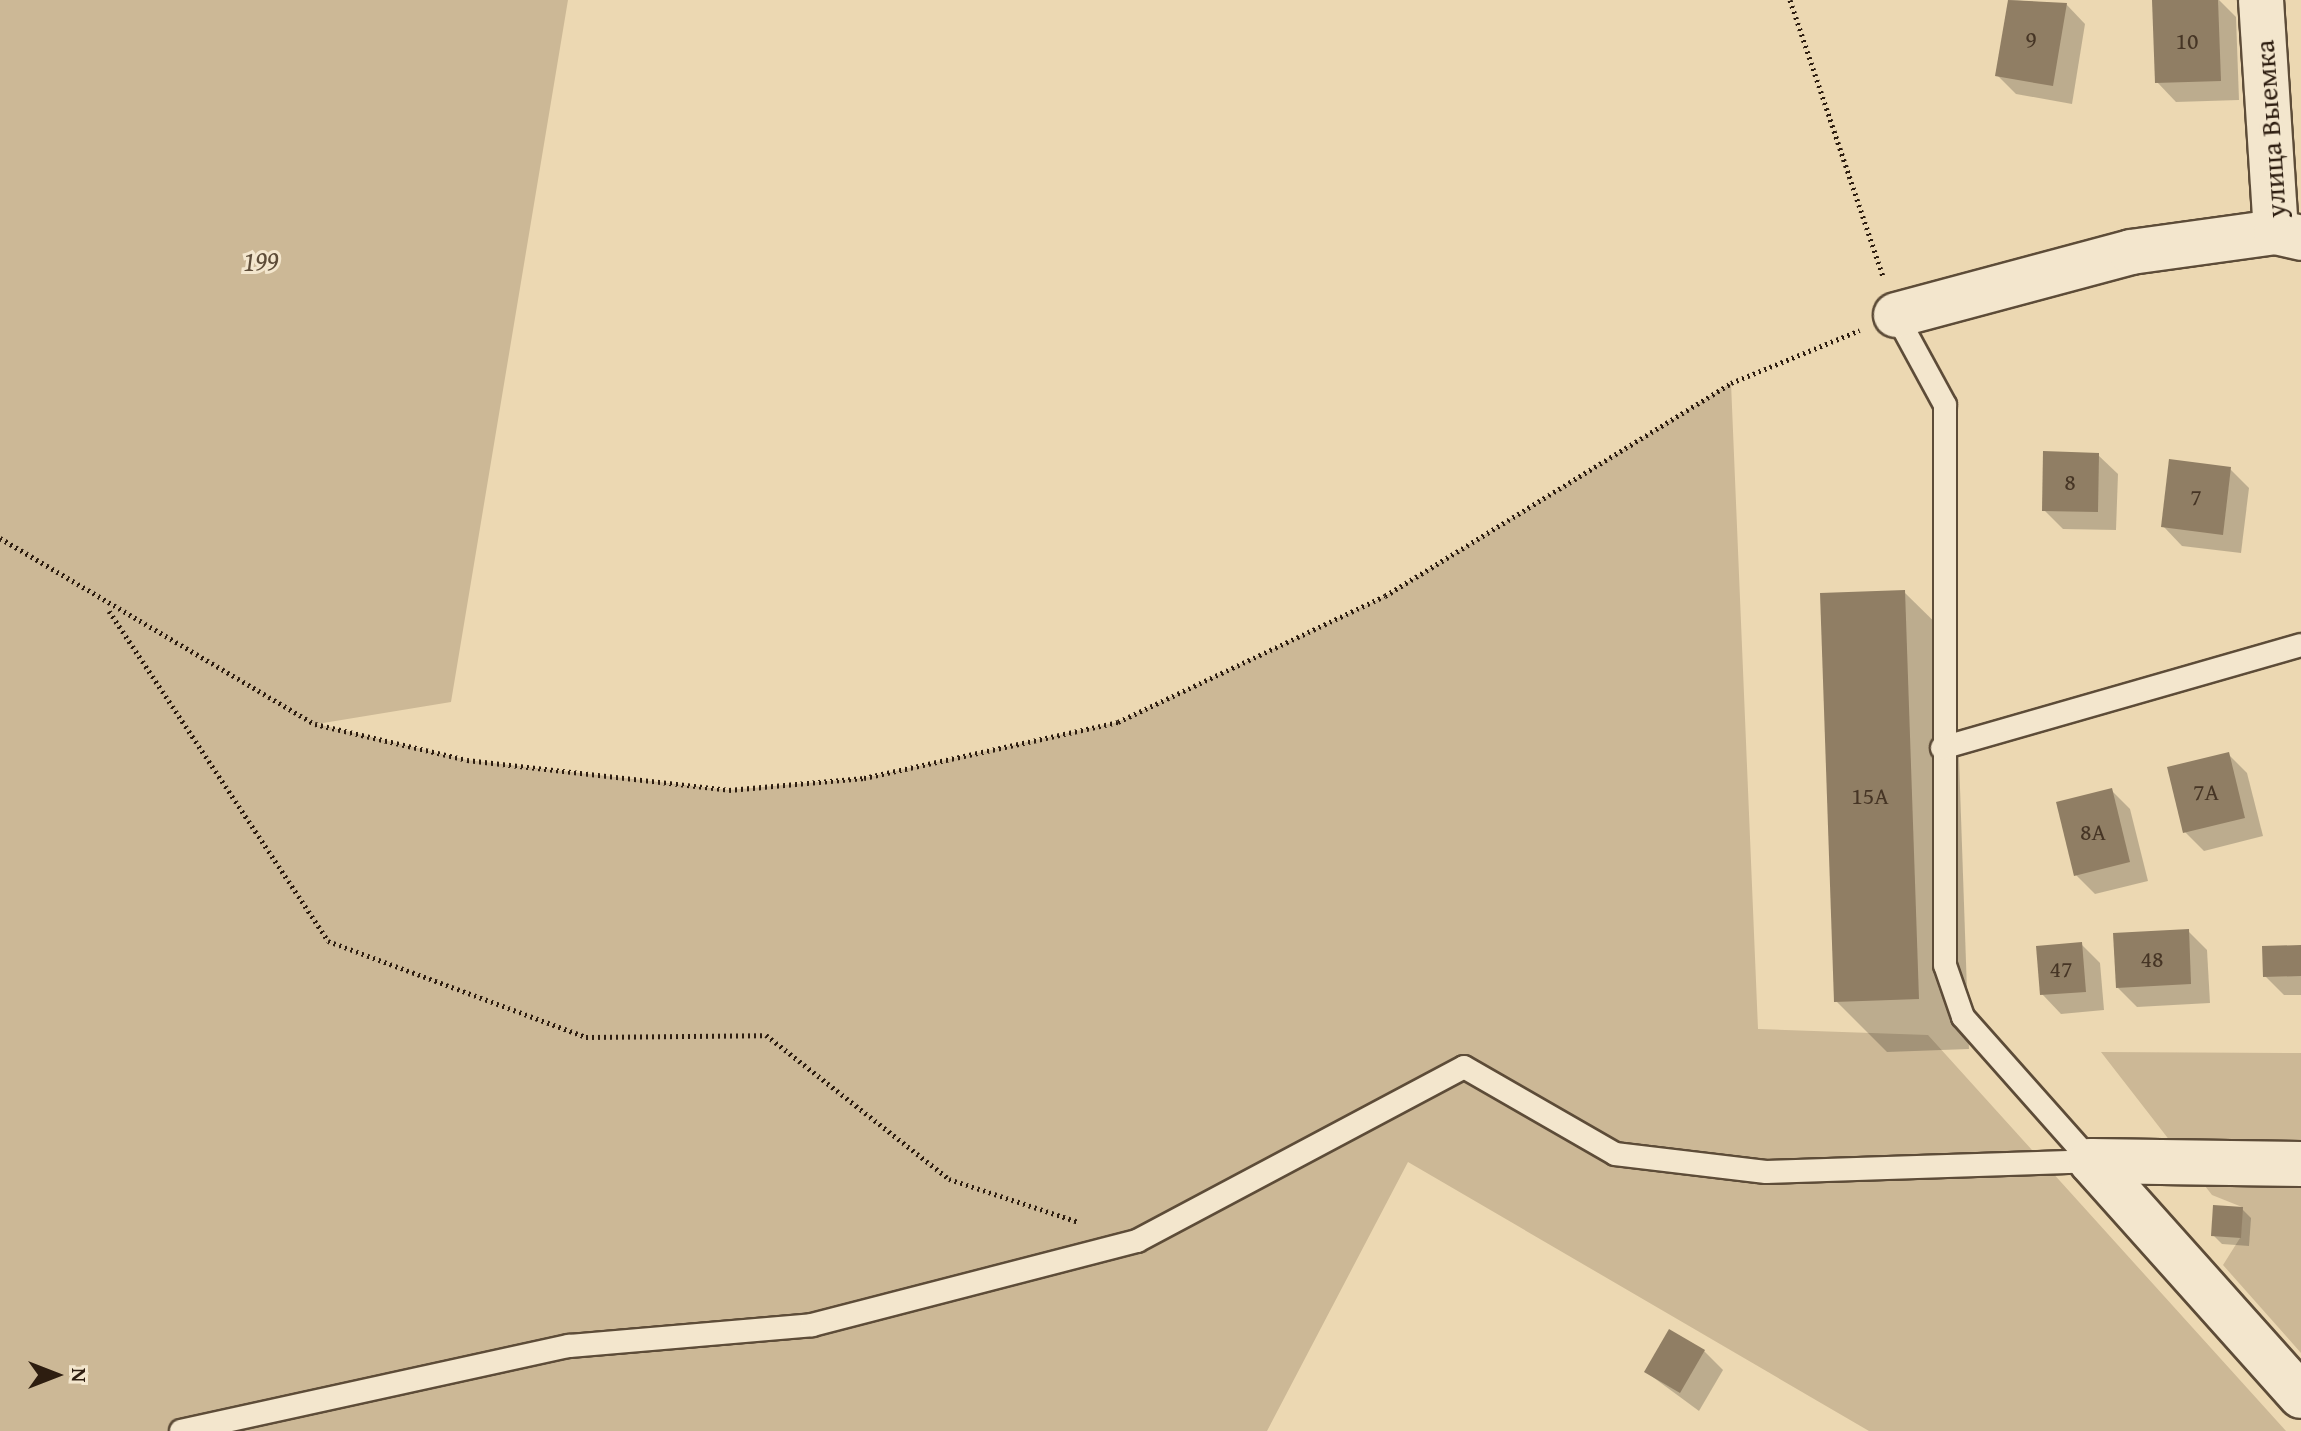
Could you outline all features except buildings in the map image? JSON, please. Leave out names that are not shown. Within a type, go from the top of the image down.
[{"type":"street","name":"улица Выемка","points":[[2261,0],[2289,235]]},
{"type":"street","points":[[1896,315],[2131,252],[2289,235]]},
{"type":"street","points":[[2091,1161],[2301,1164]]},
{"type":"street","points":[[2091,1161],[2301,1396]]},
{"type":"lane","points":[[1896,315],[1945,405],[1942,748],[1945,965],[1963,1017],[2091,1161]]},
{"type":"lane","points":[[1942,748],[2301,645]]},
{"type":"lane","points":[[181,1431],[569,1346],[812,1325],[1137,1241],[1464,1067],[1615,1154],[1766,1172],[2091,1161]]},
{"type":"path","points":[[0,538],[107,607],[315,724],[467,760],[729,790],[864,778],[1118,722],[1385,596],[1731,383],[1896,315],[1790,0]]},
{"type":"path","points":[[107,607],[328,941],[586,1037],[766,1035],[949,1179],[1137,1241]]},
{"type":"green space","name":"199","points":[[0,0],[568,0],[451,702],[317,724],[467,760],[729,790],[864,778],[1118,722],[1385,596],[1731,383],[1758,1029],[1928,1035],[2286,1431],[1869,1431],[1408,1162],[1267,1431],[0,1431]]},
{"type":"green space","points":[[2101,1052],[2301,1053],[2301,1353],[2223,1265],[2240,1238],[2242,1207],[2212,1195]]}]
